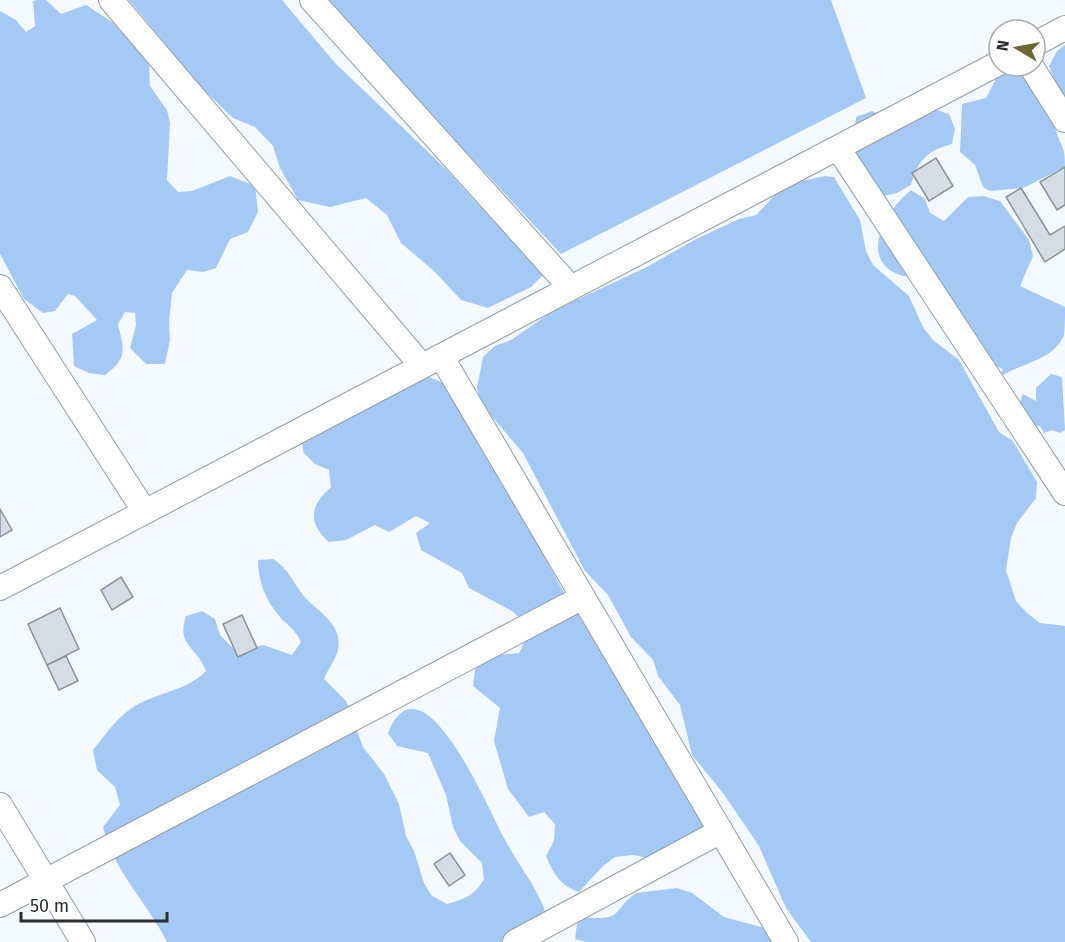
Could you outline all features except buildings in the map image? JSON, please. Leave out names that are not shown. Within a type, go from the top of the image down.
[{"type":"street","points":[[111,0],[432,361],[583,597],[786,942]]},
{"type":"street","points":[[312,0],[571,288]]},
{"type":"street","points":[[1047,38],[1065,28]]},
{"type":"street","points":[[0,588],[987,69]]},
{"type":"street","points":[[1039,78],[1065,120]]},
{"type":"street","points":[[838,147],[1065,493]]},
{"type":"street","points":[[0,288],[145,512]]},
{"type":"street","points":[[0,905],[583,597]]},
{"type":"street","points":[[0,805],[83,942]]},
{"type":"street","points":[[515,942],[721,831]]},
{"type":"shaded area","points":[[46,0],[61,14],[86,5],[135,37],[149,64],[150,86],[167,110],[170,123],[167,180],[178,192],[192,191],[230,176],[255,186],[258,212],[248,232],[230,239],[216,268],[203,272],[187,270],[172,293],[170,340],[165,364],[146,364],[130,348],[136,325],[135,313],[125,312],[118,324],[123,347],[118,364],[105,375],[89,373],[74,366],[72,334],[97,320],[75,296],[68,294],[55,311],[43,313],[24,299],[0,254],[0,11],[16,20],[26,32],[35,26],[33,1]]},
{"type":"shaded area","points":[[129,0],[282,0],[335,63],[446,169],[543,275],[531,287],[488,308],[461,300],[434,271],[401,243],[387,215],[366,198],[330,207],[298,200],[280,168],[273,146],[255,127],[233,118],[186,73]]},
{"type":"shaded area","points":[[324,0],[831,0],[866,98],[561,254]]},
{"type":"shaded area","points":[[1065,45],[1065,111],[1049,66],[1057,51]]},
{"type":"shaded area","points":[[996,78],[1028,78],[1037,85],[1047,102],[1064,151],[1065,167],[1023,188],[990,191],[983,187],[975,165],[960,152],[962,104],[986,98]]},
{"type":"shaded area","points":[[934,109],[949,114],[955,129],[952,144],[930,153],[920,163],[911,185],[897,193],[879,197],[881,190],[861,164],[855,152],[856,117],[872,111],[886,117]]},
{"type":"shaded area","points":[[825,176],[834,177],[860,220],[866,251],[873,265],[909,296],[923,327],[933,340],[959,360],[999,432],[1013,441],[1037,482],[1036,498],[1017,523],[1011,538],[1006,570],[1016,601],[1027,613],[1040,623],[1065,626],[1065,942],[811,942],[786,908],[759,846],[723,793],[692,755],[680,705],[658,676],[653,660],[631,637],[608,595],[585,571],[523,453],[481,404],[477,388],[483,357],[495,346],[511,340],[553,311],[649,266],[694,240],[739,219],[756,215],[778,192],[792,183]]},
{"type":"shaded area","points":[[911,190],[925,199],[930,213],[944,221],[968,197],[984,196],[1000,201],[1029,240],[1033,256],[1020,286],[1065,307],[1064,335],[1053,351],[1000,377],[1003,369],[988,363],[949,310],[925,283],[919,279],[895,273],[884,265],[879,255],[878,243],[881,231],[894,207]]},
{"type":"shaded area","points":[[1051,374],[1062,377],[1065,430],[1060,433],[1052,430],[1044,433],[1040,426],[1028,428],[1014,416],[1023,394],[1036,401],[1036,388]]},
{"type":"shaded area","points":[[427,376],[441,382],[450,380],[483,453],[503,479],[565,595],[577,608],[712,824],[650,858],[632,855],[615,857],[602,867],[579,892],[558,878],[546,856],[554,841],[555,824],[544,812],[529,817],[508,789],[494,741],[500,708],[473,686],[475,670],[487,656],[519,653],[526,639],[524,622],[512,611],[469,588],[462,573],[421,550],[416,533],[430,523],[416,516],[389,532],[375,525],[346,540],[329,542],[314,521],[315,507],[331,487],[329,470],[315,464],[303,452],[302,436]]},
{"type":"shaded area","points":[[273,559],[287,571],[308,601],[333,625],[338,640],[337,653],[324,679],[346,701],[363,747],[384,774],[399,804],[406,836],[414,851],[424,883],[432,896],[447,904],[473,893],[484,879],[482,863],[460,841],[453,827],[446,795],[428,753],[397,746],[388,733],[402,712],[418,710],[436,722],[453,744],[540,899],[548,921],[526,942],[167,942],[122,872],[108,843],[103,827],[120,805],[115,787],[97,770],[93,750],[112,726],[129,710],[144,701],[190,683],[206,671],[186,640],[184,626],[186,616],[202,611],[215,619],[220,635],[232,647],[248,649],[263,645],[292,655],[301,642],[271,604],[259,576],[258,560]]},
{"type":"shaded area","points":[[677,888],[692,893],[724,917],[765,928],[772,942],[587,942],[575,939],[577,924],[583,917],[605,918],[616,914],[636,893]]}]
